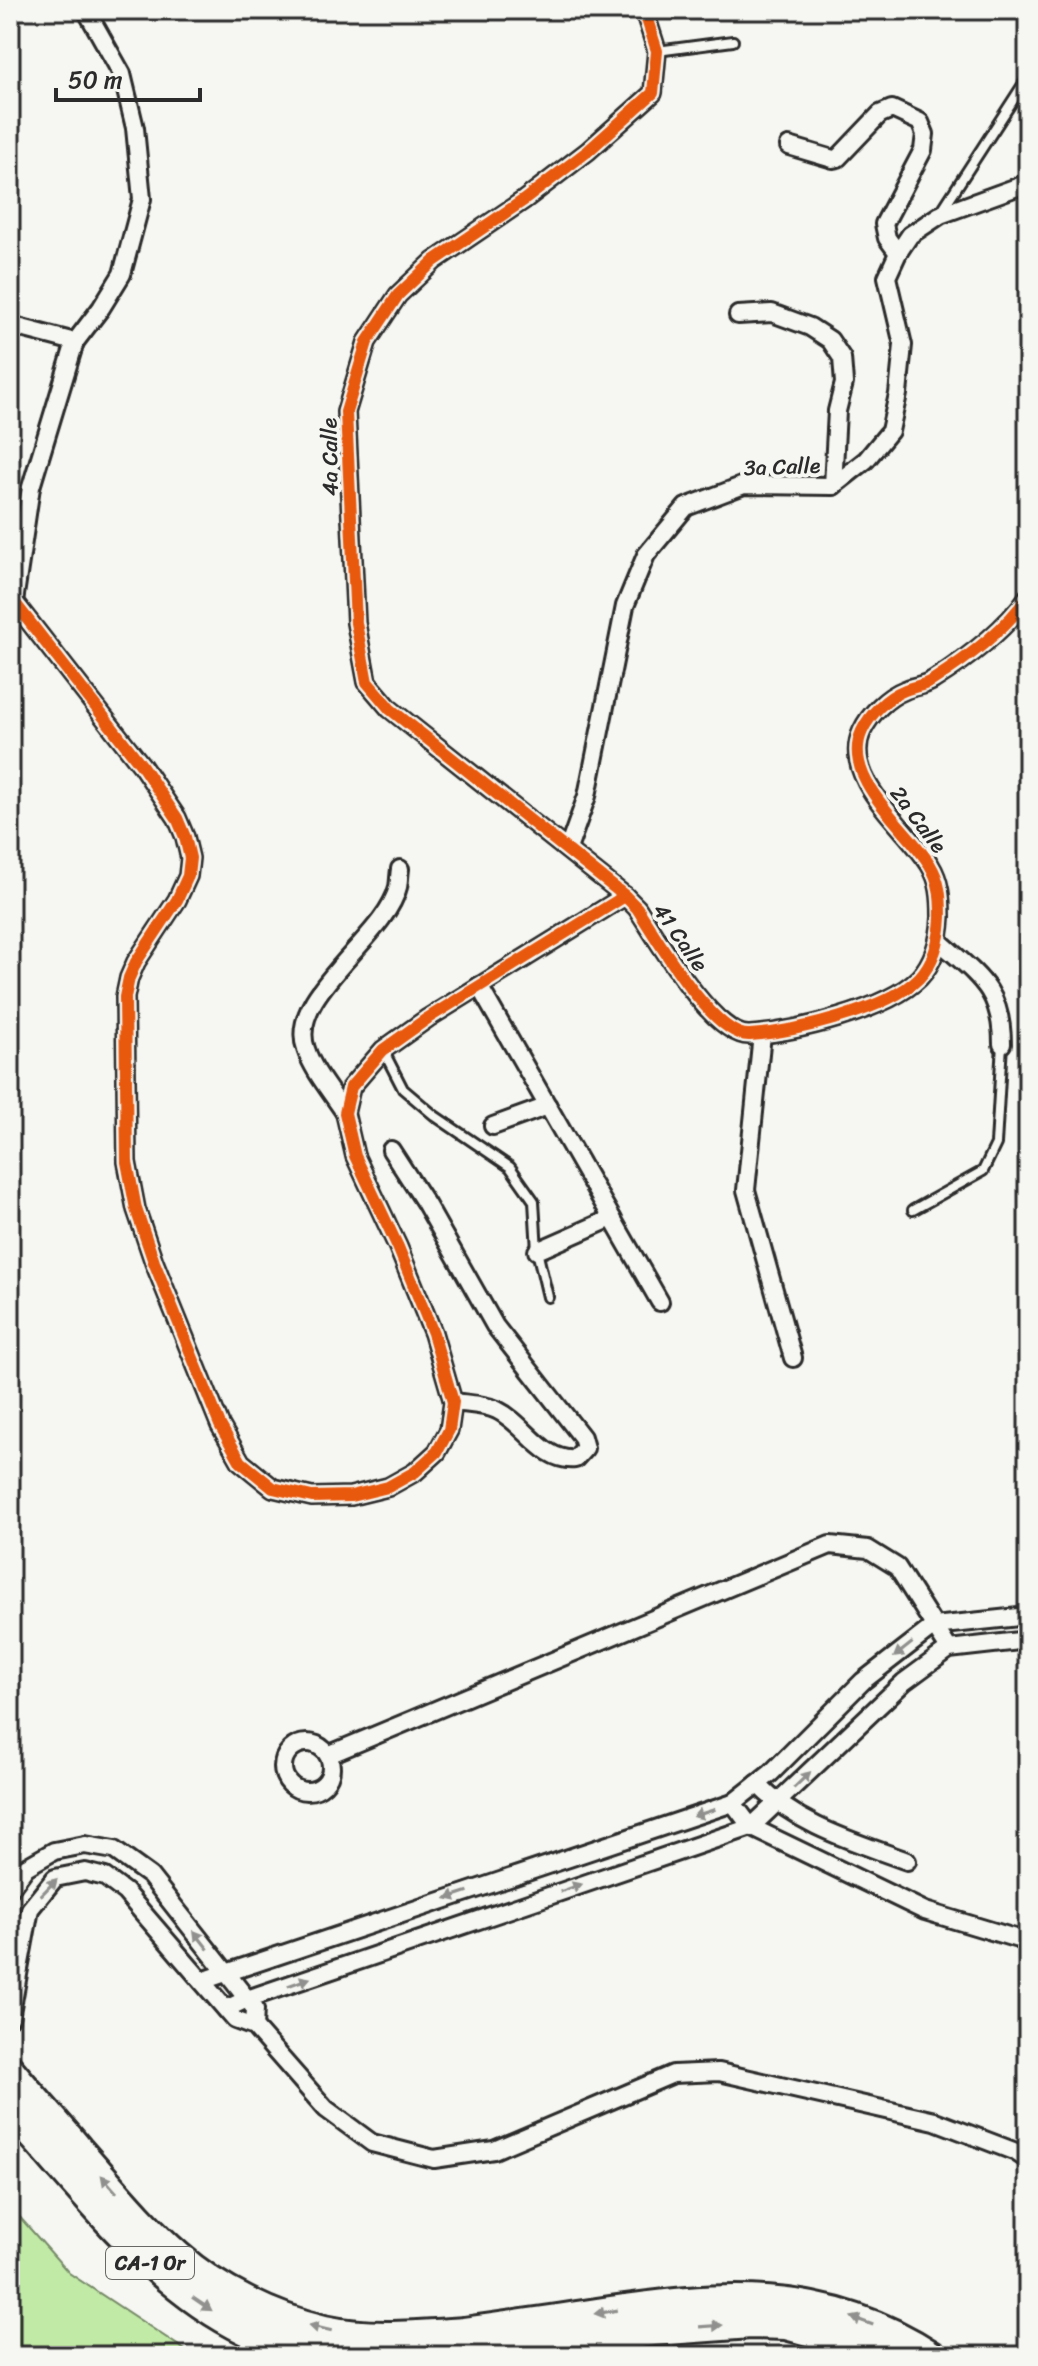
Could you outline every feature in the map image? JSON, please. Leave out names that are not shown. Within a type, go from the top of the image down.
[{"type":"highway","name":"CA-1 Or","points":[[10,2070],[148,2228],[180,2258],[234,2294],[299,2323],[355,2334],[429,2334],[690,2300],[762,2299],[831,2310],[878,2327],[932,2356]]},
{"type":"highway","name":"CA-1 Or","points":[[10,2110],[119,2233],[181,2289],[206,2307],[250,2330],[301,2349],[333,2356]]},
{"type":"highway","points":[[466,2356],[653,2331],[751,2324],[786,2325],[834,2338],[877,2356]]},
{"type":"street","points":[[86,10],[122,74],[135,128],[142,199],[122,274],[75,342],[31,487],[12,602],[142,766],[177,818],[190,858],[188,876],[136,962],[125,997],[127,1162],[136,1209],[154,1262],[220,1425],[241,1462],[273,1488],[312,1497],[351,1496],[388,1487],[415,1472],[437,1452],[449,1430],[453,1402],[433,1333],[398,1247],[355,1156],[345,1113],[306,1049],[303,1029],[324,985],[382,916],[398,889],[400,869]]},
{"type":"street","name":"4a Calle","points":[[568,849],[390,709],[367,682],[356,623],[346,412],[367,342],[398,295],[434,261],[524,200],[588,151],[653,93],[657,51],[644,10]]},
{"type":"street","points":[[789,146],[833,159],[838,158],[880,114],[892,109],[920,122],[925,134],[923,150],[884,224],[887,238],[898,253],[910,235],[940,215],[1028,183]]},
{"type":"street","name":"3a Calle","points":[[568,849],[587,796],[625,606],[646,555],[686,507],[744,485],[833,486],[866,460],[890,431],[903,345],[887,277],[898,253]]},
{"type":"street","points":[[738,315],[772,313],[810,327],[830,340],[842,358],[844,383],[837,411],[833,486]]},
{"type":"street","points":[[10,325],[75,342]]},
{"type":"street","name":"2a Calle","points":[[762,1034],[833,1019],[891,998],[920,977],[940,942],[941,895],[930,865],[873,792],[858,764],[861,732],[884,702],[904,690],[929,683],[974,651],[1007,623],[1028,597]]},
{"type":"street","name":"41 Calle","points":[[568,849],[637,908],[710,1014],[744,1036],[762,1034]]},
{"type":"street","points":[[345,1113],[351,1087],[383,1050],[479,986],[625,896]]},
{"type":"street","points":[[940,942],[994,995],[1002,1022],[1002,1044]]},
{"type":"street","points":[[479,986],[660,1302]]},
{"type":"street","points":[[762,1034],[746,1190],[793,1358]]},
{"type":"street","points":[[493,1126],[548,1106]]},
{"type":"street","points":[[391,1150],[426,1204],[495,1326],[582,1437],[585,1448],[575,1459],[560,1461],[514,1420],[494,1408],[453,1402]]},
{"type":"street","points":[[537,1251],[612,1218]]},
{"type":"street","points":[[328,1755],[830,1545],[868,1549],[897,1567],[949,1649]]},
{"type":"street","points":[[202,1981],[733,1803],[757,1784],[863,1681],[934,1626],[1028,1616]]},
{"type":"street","points":[[226,2009],[247,1999],[751,1827],[904,1682],[949,1649],[1028,1640]]},
{"type":"street","points":[[757,1784],[777,1804],[814,1826],[907,1861]]},
{"type":"street","points":[[733,1803],[751,1827],[925,1911],[1028,1942]]},
{"type":"street","points":[[30,1909],[10,1892],[26,1867],[54,1851],[85,1845],[114,1850],[150,1876],[255,2009],[254,2027]]},
{"type":"street","points":[[10,2018],[30,1909],[55,1878],[85,1872],[105,1877],[125,1892],[235,2020],[254,2027],[326,2109],[372,2143],[434,2159],[494,2150],[673,2074],[719,2072],[935,2121],[1016,2152],[1028,2160]]},
{"type":"lane","points":[[657,51],[733,41]]},
{"type":"lane","points":[[940,215],[1028,77]]},
{"type":"lane","points":[[913,1210],[983,1171],[996,1144],[1002,1044]]},
{"type":"lane","points":[[383,1050],[403,1089],[435,1116],[510,1167],[534,1201],[537,1251],[548,1297]]},
{"type":"green space","points":[[10,2206],[69,2273],[194,2356],[10,2356]]},
{"type":"cycle path","points":[[644,10],[657,51],[653,93],[588,151],[524,200],[434,261],[398,295],[367,342],[346,412],[356,623],[367,682],[390,709],[625,896],[637,908],[687,984],[720,1020],[736,1032],[750,1035],[769,1033],[815,1024],[885,1000],[919,978],[929,964],[936,949],[940,925],[938,883],[920,851],[868,785],[860,767],[858,749],[862,731],[874,712],[892,697],[930,682],[985,643],[1028,597]]},
{"type":"cycle path","points":[[10,601],[14,602],[142,766],[177,818],[185,837],[190,858],[188,876],[177,900],[136,962],[125,997],[127,1162],[136,1209],[154,1262],[220,1425],[241,1462],[273,1488],[312,1497],[351,1496],[388,1487],[415,1472],[437,1452],[449,1430],[453,1402],[433,1333],[398,1247],[355,1156],[345,1113],[351,1087],[383,1050],[428,1018],[625,896]]}]
